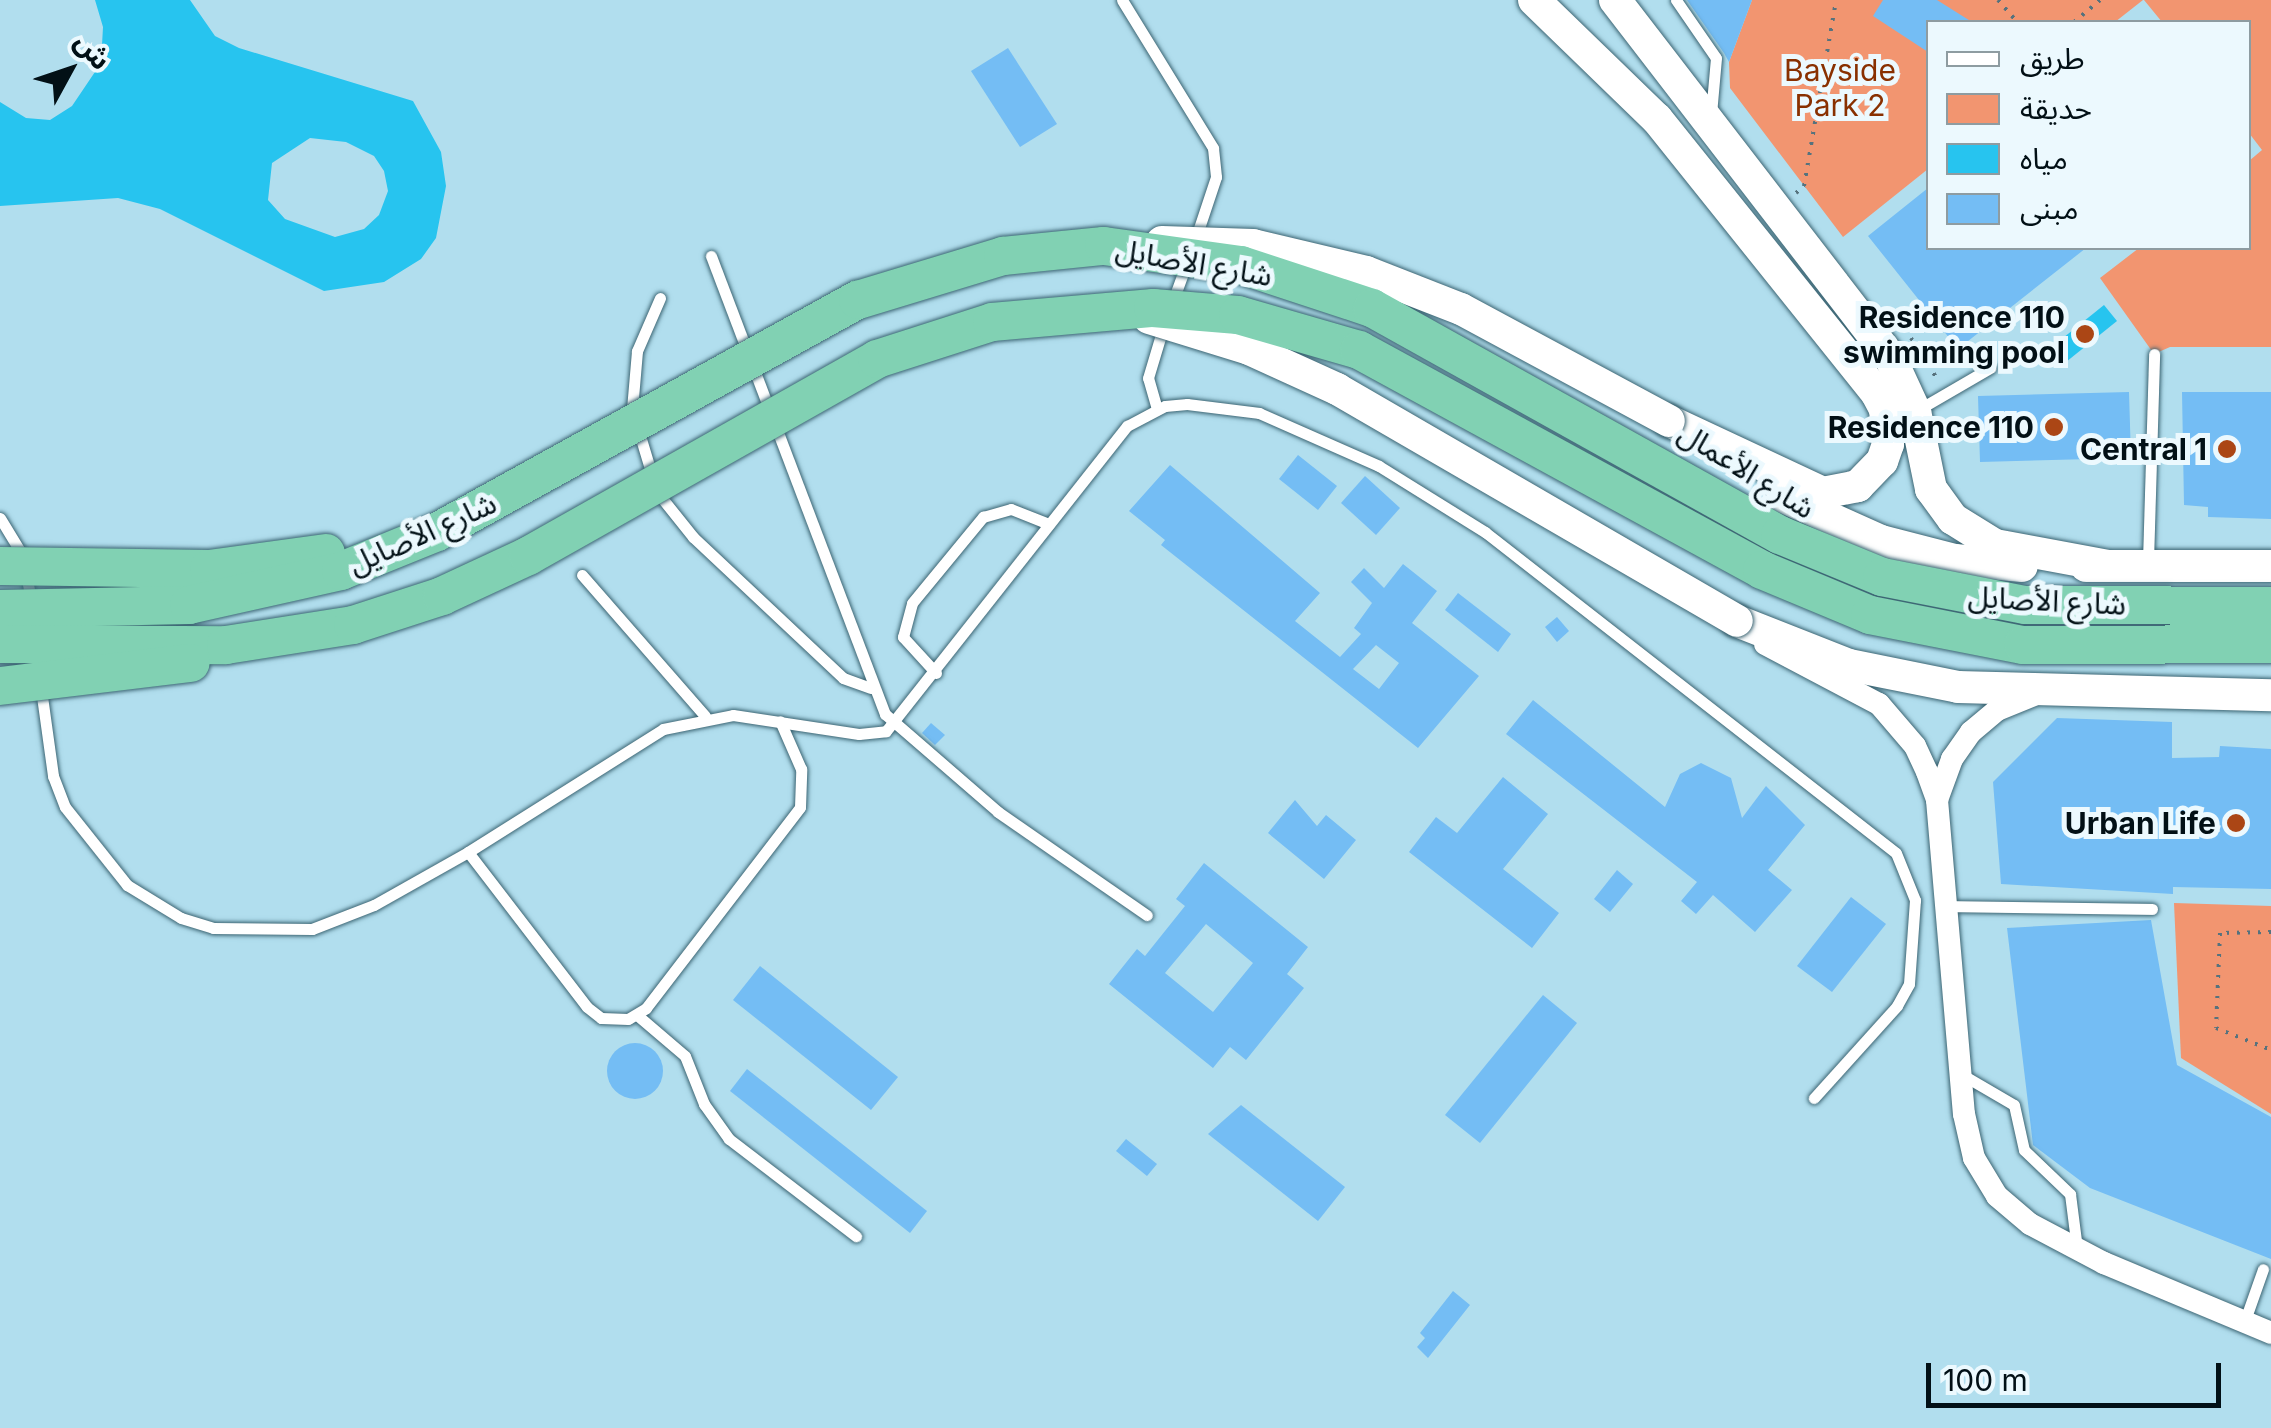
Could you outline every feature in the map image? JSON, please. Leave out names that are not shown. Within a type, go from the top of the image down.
[{"type":"main road","name":"شارع الأصايل","points":[[0,609],[138,609],[241,596],[341,571],[436,532],[858,300],[970,264],[1104,246],[1241,265],[1372,308],[1780,535],[1882,577],[2026,605],[2271,606]]},
{"type":"main road","name":"شارع الأصايل","points":[[0,644],[268,642],[383,616],[486,577],[878,359],[992,322],[1111,309],[1238,315],[1360,350],[1762,570],[1888,620],[2022,644],[2271,644]]},
{"type":"main road","points":[[0,566],[226,567],[436,532]]},
{"type":"main road","points":[[0,686],[164,668],[268,642]]},
{"type":"street","name":"شارع الأعمال","points":[[1534,0],[1657,119],[1885,409],[1888,444],[1872,475],[1841,492],[1808,499]]},
{"type":"street","name":"شارع الأعمال","points":[[1615,0],[1890,357],[1915,411],[1931,489],[1967,531],[2010,549],[2108,566]]},
{"type":"street","name":"شارع الأعمال","points":[[1104,246],[1215,241],[1366,272],[1461,309],[1881,541],[1955,560],[2108,566],[2271,566]]},
{"type":"street","points":[[1111,309],[1250,349],[1338,388],[1736,621],[1866,681],[2039,693],[2271,694]]},
{"type":"street","points":[[1866,681],[1899,723],[1937,800],[1968,1136],[1984,1178],[2012,1212],[2077,1249],[2271,1333]]},
{"type":"street","points":[[1937,800],[1952,759],[1971,732],[1997,710],[2039,693]]},
{"type":"lane","points":[[1122,0],[1206,134],[1217,162],[1212,192],[1149,368],[1157,409]]},
{"type":"lane","points":[[1676,0],[1716,58],[1710,123]]},
{"type":"lane","points":[[711,256],[870,688],[894,725],[998,812],[1147,915]]},
{"type":"lane","points":[[660,298],[632,380],[636,438],[657,492],[693,537],[843,678],[870,688]]},
{"type":"lane","points":[[2148,565],[2154,354]]},
{"type":"lane","points":[[1915,411],[1990,368]]},
{"type":"lane","points":[[0,518],[23,556],[59,791],[103,862],[156,905],[246,933],[312,929],[374,905],[468,852],[642,740],[705,716],[868,735],[894,725],[1112,441],[1157,409],[1199,404],[1259,412],[1415,487],[1520,556],[1885,840],[1905,867],[1915,900],[1909,984],[1814,1098]]},
{"type":"lane","points":[[936,673],[904,637],[912,602],[983,517],[1012,510],[1048,524]]},
{"type":"lane","points":[[582,575],[705,716]]},
{"type":"lane","points":[[468,852],[587,1007],[610,1020],[636,1016],[800,807],[802,769],[780,722]]},
{"type":"lane","points":[[1946,906],[2152,908]]},
{"type":"lane","points":[[636,1016],[685,1056],[710,1117],[729,1139],[856,1236]]},
{"type":"lane","points":[[1961,1074],[2014,1104],[2024,1150],[2072,1200],[2077,1249]]},
{"type":"lane","points":[[2244,1324],[2263,1269]]},
{"type":"path","points":[[1796,193],[1804,186],[1836,0]]},
{"type":"path","points":[[1998,0],[2016,20]]},
{"type":"path","points":[[2076,20],[2100,0]]},
{"type":"path","points":[[2271,932],[2220,933],[2216,1028],[2271,1050]]},
{"type":"green space","name":"Bayside Park 2","points":[[1752,0],[2143,0],[2118,20],[1926,20],[1926,171],[1843,237],[1730,88],[1729,62]]},
{"type":"green space","points":[[2144,0],[2271,0],[2271,347],[2170,347],[2154,354],[2100,278],[2136,250],[2251,250],[2251,159],[2262,150],[2251,136],[2251,20],[2160,20]]},
{"type":"green space","points":[[2174,903],[2271,906],[2271,1114],[2181,1058]]},
{"type":"water","points":[[95,0],[190,0],[215,36],[239,48],[413,101],[441,152],[446,186],[436,238],[421,259],[384,282],[324,291],[160,209],[118,198],[0,206],[0,102],[26,118],[50,120],[72,106],[101,63],[103,27]],"holes":[[[310,138],[346,142],[374,156],[384,171],[388,191],[379,215],[364,229],[335,237],[285,219],[268,200],[272,163]]]},
{"type":"water","name":"Residence 110 swimming pool","points":[[2104,305],[2117,321],[2066,362],[2053,346]]},
{"type":"building","points":[[1687,0],[1752,0],[1729,62],[1724,53]]},
{"type":"building","points":[[1883,0],[1937,0],[1969,20],[1926,20],[1926,51],[1873,16]]},
{"type":"building","points":[[1008,48],[1057,124],[1020,147],[971,71]]},
{"type":"building","points":[[1926,190],[1926,250],[2083,250],[1958,349],[1868,236]]},
{"type":"building","name":"Residence 110","points":[[2129,392],[2131,458],[1980,462],[1978,396]]},
{"type":"building","name":"Central 1","points":[[2182,392],[2271,392],[2271,519],[2208,517],[2208,507],[2184,505]]},
{"type":"building","points":[[1298,455],[1337,486],[1318,510],[1279,479]]},
{"type":"building","points":[[1170,465],[1320,593],[1295,621],[1340,657],[1361,634],[1354,628],[1372,603],[1351,582],[1364,568],[1384,588],[1403,564],[1437,591],[1412,623],[1479,676],[1418,748],[1161,545],[1165,540],[1129,511]],"holes":[[[1376,645],[1399,663],[1379,689],[1353,669]]]},
{"type":"building","points":[[1365,476],[1400,508],[1376,535],[1341,503]]},
{"type":"building","points":[[1458,593],[1511,634],[1498,652],[1445,610]]},
{"type":"building","points":[[1557,617],[1569,631],[1557,642],[1545,627]]},
{"type":"building","points":[[1533,700],[1665,807],[1680,774],[1701,763],[1731,778],[1742,818],[1766,786],[1805,825],[1768,870],[1792,890],[1755,932],[1713,895],[1696,914],[1681,901],[1697,882],[1506,734]]},
{"type":"building","points":[[2057,718],[2172,722],[2172,758],[2219,757],[2220,746],[2271,749],[2271,889],[2173,887],[2173,894],[2001,884],[1993,782]]},
{"type":"building","points":[[931,723],[945,735],[935,745],[922,733]]},
{"type":"building","points":[[1503,777],[1548,814],[1503,869],[1559,913],[1532,948],[1409,852],[1436,817],[1457,833]]},
{"type":"building","points":[[1295,800],[1317,826],[1326,815],[1356,840],[1324,879],[1268,833]]},
{"type":"building","points":[[1204,863],[1308,947],[1287,974],[1304,988],[1246,1060],[1230,1047],[1213,1068],[1109,984],[1137,949],[1145,956],[1185,906],[1176,899]],"holes":[[[1206,924],[1253,963],[1213,1012],[1165,973]]]},
{"type":"building","points":[[1617,870],[1633,884],[1610,912],[1594,899]]},
{"type":"building","points":[[1851,897],[1886,924],[1832,992],[1797,966]]},
{"type":"building","points":[[2151,920],[2177,1065],[2271,1117],[2271,1259],[2090,1188],[2033,1145],[2007,928]]},
{"type":"building","points":[[760,966],[898,1077],[871,1110],[733,1000]]},
{"type":"building","points":[[1543,995],[1577,1023],[1480,1143],[1445,1115]]},
{"type":"building","points":[[635,1043],[655,1051],[663,1071],[655,1091],[635,1099],[615,1091],[607,1071],[615,1051]]},
{"type":"building","points":[[747,1069],[927,1211],[910,1233],[730,1091]]},
{"type":"building","points":[[1241,1105],[1345,1187],[1318,1221],[1208,1134]]},
{"type":"building","points":[[1126,1139],[1157,1164],[1147,1176],[1116,1151]]},
{"type":"building","points":[[1453,1291],[1470,1305],[1428,1358],[1417,1347],[1425,1338],[1420,1333]]},
{"type":"place","name":"Residence 110 swimming pool","points":[[2085,334]]},
{"type":"place","name":"Residence 110","points":[[2054,427]]},
{"type":"place","name":"Central 1","points":[[2227,449]]},
{"type":"place","name":"Urban Life","points":[[2236,823]]}]
